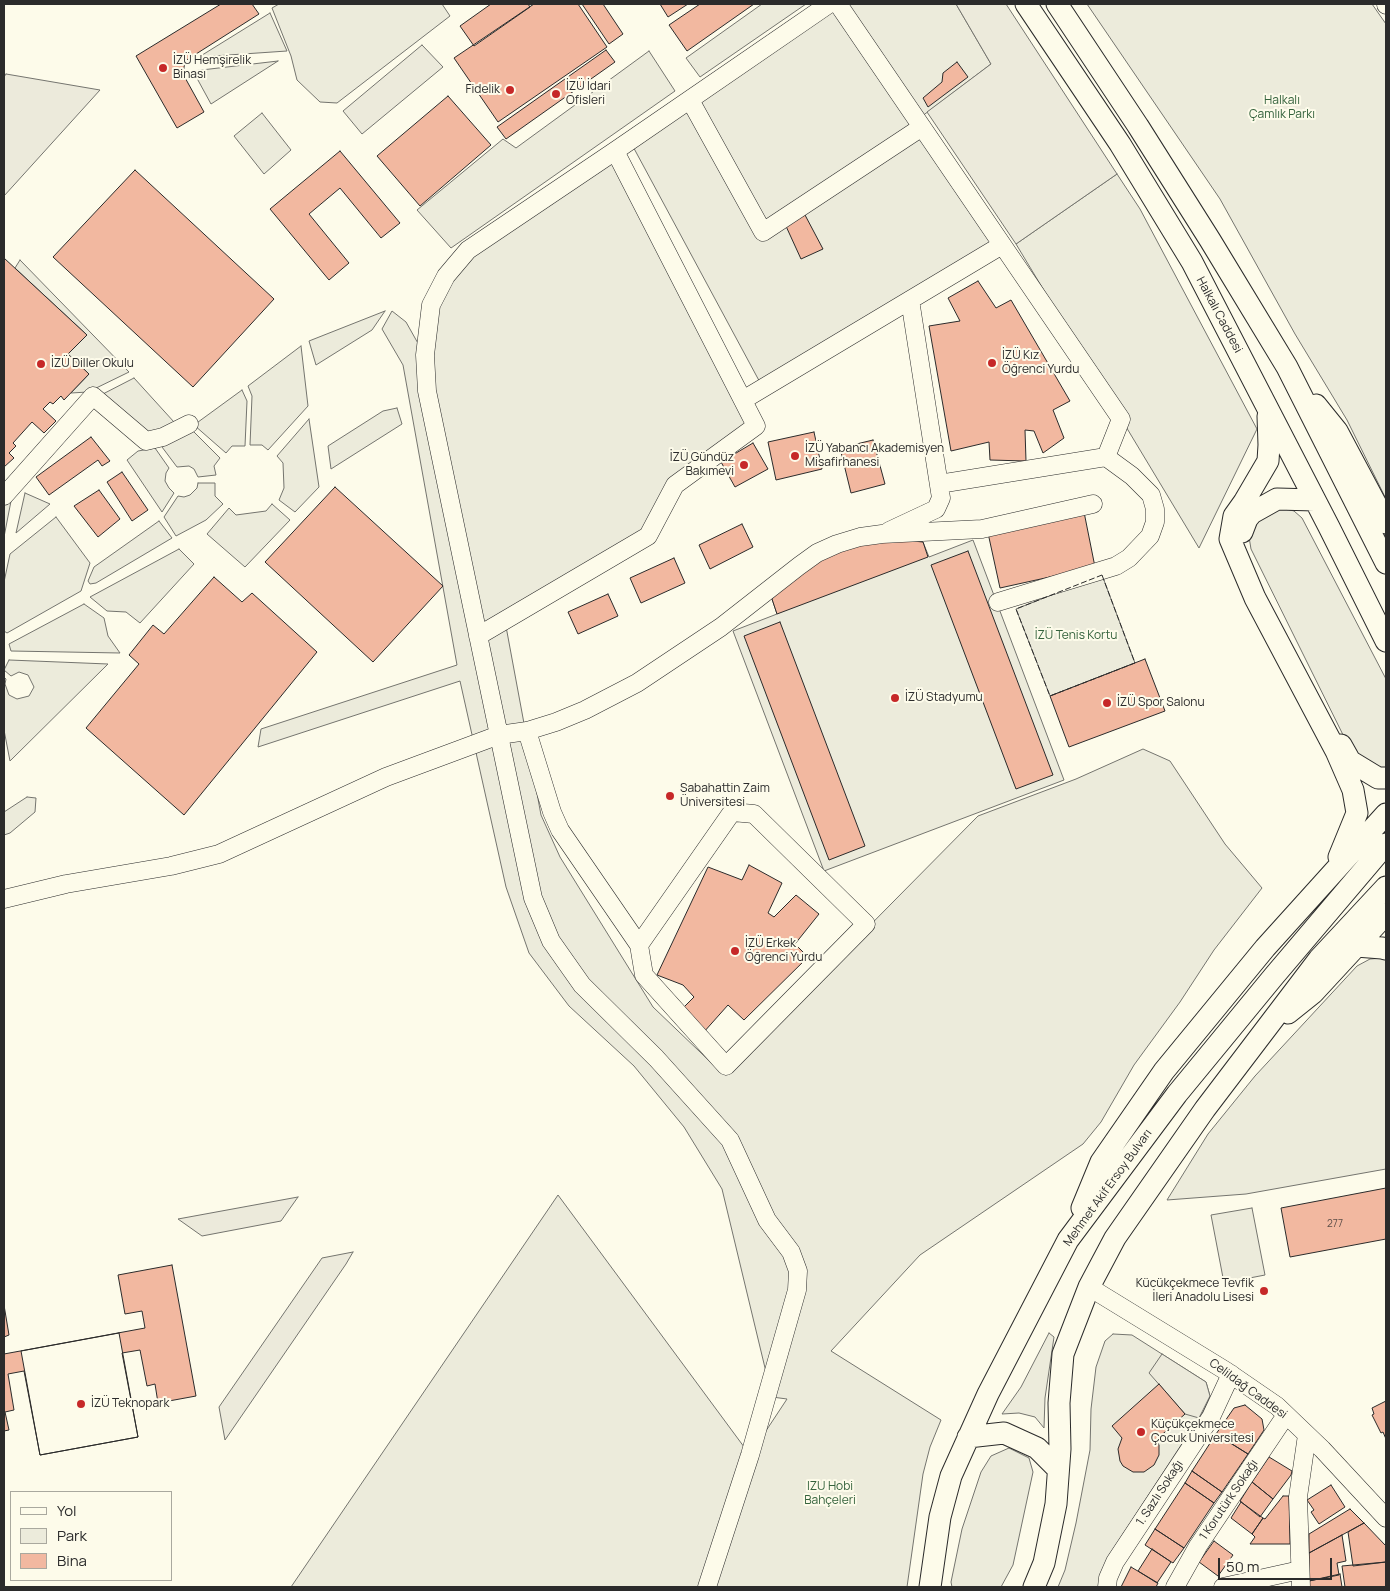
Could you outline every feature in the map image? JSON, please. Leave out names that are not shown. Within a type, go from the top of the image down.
[{"type":"main road","name":"Halkalı Caddesi","points":[[1026,4],[1120,144],[1192,262],[1386,641]]},
{"type":"main road","points":[[1057,4],[1143,134],[1287,367],[1386,562]]},
{"type":"main road","points":[[1287,367],[1337,431],[1386,523]]},
{"type":"main road","points":[[1267,408],[1270,445],[1268,460],[1234,516],[1230,539],[1255,598],[1336,751],[1353,790],[1357,813],[1350,834],[1331,876]]},
{"type":"main road","points":[[1315,500],[1277,499],[1252,513],[1247,519],[1241,534],[1243,544],[1255,577],[1350,761],[1378,778],[1386,778]]},
{"type":"main road","points":[[1068,1240],[1102,1162],[1164,1071],[1265,948],[1386,814]]},
{"type":"main road","name":"Mehmet Akif Ersoy Bulvarı","points":[[930,1587],[940,1517],[951,1476],[968,1437],[1068,1240],[1177,1094],[1386,844]]},
{"type":"main road","points":[[1034,1587],[1044,1563],[1056,1504],[1060,1449],[1059,1403],[1063,1354],[1089,1287],[1115,1238],[1205,1109],[1319,959],[1386,887]]},
{"type":"main road","points":[[1259,1037],[1313,993],[1386,914]]},
{"type":"main road","points":[[1356,946],[1386,949]]},
{"type":"main road","points":[[968,1437],[1004,1433],[1037,1448],[1058,1469]]},
{"type":"street","points":[[707,1587],[750,1455],[795,1299],[798,1271],[791,1252],[767,1220],[730,1140],[656,1058],[582,985],[551,941],[533,898],[427,391],[425,355],[431,305],[446,276],[468,250],[830,4]]},
{"type":"street","points":[[838,4],[1121,419],[1106,457]]},
{"type":"street","points":[[690,100],[763,232],[922,127]]},
{"type":"street","points":[[478,636],[648,536],[675,486],[756,426],[615,151]]},
{"type":"street","points":[[743,400],[1002,245]]},
{"type":"street","points":[[882,534],[936,509],[941,498],[910,300]]},
{"type":"street","points":[[4,496],[93,396],[146,441],[163,437],[188,424]]},
{"type":"street","points":[[939,484],[1106,457],[1132,476],[1151,495],[1155,508],[1155,522],[1150,536],[1129,558],[1116,566],[998,602]]},
{"type":"street","points":[[4,899],[66,884],[171,866],[219,854],[386,777],[499,735],[527,731],[585,710],[637,683],[721,627],[817,553],[837,544],[852,539],[882,534],[982,529],[1094,504]]},
{"type":"street","points":[[527,731],[552,812],[560,830],[639,945],[644,975],[726,1066],[866,924],[754,814],[732,812],[639,945]]},
{"type":"street","name":"Celildağ Caddesi","points":[[1089,1287],[1231,1374],[1277,1406],[1386,1518]]},
{"type":"street","name":"1. Sazlı Sokağı","points":[[1107,1587],[1108,1578],[1116,1562],[1211,1417],[1231,1374]]},
{"type":"street","name":"1 Korutürk Sokağı","points":[[1175,1587],[1198,1546],[1286,1415]]},
{"type":"street","points":[[1231,1586],[1301,1579],[1298,1497],[1307,1435]]},
{"type":"green space","points":[[279,4],[442,4],[450,16],[337,103],[320,102],[297,80],[291,56],[272,8]]},
{"type":"green space","points":[[762,4],[806,4],[700,77],[686,58]]},
{"type":"green space","points":[[829,4],[956,4],[991,64],[917,120],[1002,245],[763,388],[630,141]]},
{"type":"green space","name":"Halkalı Çamlık Parkı","points":[[1087,4],[1372,4],[1386,24],[1386,499],[1347,420],[1295,334],[1220,199]]},
{"type":"green space","points":[[270,13],[287,51],[199,57]]},
{"type":"green space","points":[[649,51],[675,91],[451,248],[417,210],[503,139],[516,148]]},
{"type":"green space","points":[[278,61],[211,104],[193,71]]},
{"type":"green space","points":[[262,113],[291,150],[264,174],[234,136]]},
{"type":"green space","name":"IZU Hobi Bahçeleri","points":[[615,151],[756,426],[675,485],[648,536],[505,621],[541,815],[560,857],[653,1007],[723,1074],[978,816],[1076,779],[1143,749],[1170,761],[1225,844],[1262,888],[1214,950],[1180,1002],[1134,1065],[1101,1122],[1083,1144],[920,1255],[831,1351],[941,1420],[930,1447],[923,1474],[907,1587],[291,1587],[558,1195],[750,1455],[787,1399],[772,1397],[722,1189],[684,1127],[634,1066],[569,1006],[529,953],[506,887],[460,681],[258,747],[261,729],[457,665],[403,365],[382,329],[392,311],[406,322],[424,354],[446,275]]},
{"type":"green space","points":[[1117,174],[1140,209],[1257,429],[1199,548],[1016,244]]},
{"type":"green space","points":[[20,260],[129,372],[88,392],[71,393],[89,374],[68,354],[87,335],[15,268]]},
{"type":"green space","points":[[385,311],[372,330],[316,365],[309,341]]},
{"type":"green space","points":[[301,346],[308,406],[268,450],[262,445],[250,445],[252,396],[248,386]]},
{"type":"green space","points":[[134,378],[174,422],[149,438],[99,396]]},
{"type":"green space","points":[[242,390],[247,401],[245,446],[232,446],[226,453],[194,425]]},
{"type":"green space","points":[[397,408],[402,424],[331,469],[328,446],[383,411]]},
{"type":"green space","points":[[309,419],[319,487],[295,512],[279,500],[284,488],[283,463],[277,456]]},
{"type":"green space","points":[[190,428],[220,458],[214,466],[216,475],[198,477],[194,469],[189,466],[177,467],[162,447]]},
{"type":"green space","points":[[155,448],[169,468],[165,481],[174,493],[162,512],[127,460],[138,451]]},
{"type":"green space","points":[[198,483],[215,483],[215,496],[223,504],[206,520],[176,536],[164,517],[178,496],[190,495],[197,488]]},
{"type":"green space","points":[[25,493],[50,504],[16,533]]},
{"type":"green space","points":[[12,496],[4,537],[4,504]]},
{"type":"green space","points":[[272,504],[290,520],[245,567],[207,534],[229,508],[236,515],[266,511]]},
{"type":"green space","points":[[1283,508],[1294,511],[1302,518],[1386,679],[1386,770],[1353,755],[1251,549],[1249,537],[1257,518]]},
{"type":"green space","points":[[56,517],[90,563],[81,591],[7,633],[4,631],[4,582],[10,554]]},
{"type":"green space","points":[[159,521],[172,538],[96,583],[90,584],[88,581],[94,567]]},
{"type":"green space","name":"İZÜ Stadyumu","points":[[903,540],[923,542],[929,557],[973,540],[1064,780],[824,871],[733,631],[777,614],[772,599],[786,584]]},
{"type":"green space","points":[[179,549],[194,564],[140,623],[126,612],[107,611],[90,597]]},
{"type":"green space","name":"İZÜ Tenis Kortu","points":[[1102,575],[1135,663],[1050,696],[1016,609]]},
{"type":"green space","points":[[84,604],[104,618],[108,636],[120,653],[11,651],[9,644]]},
{"type":"green space","points":[[9,660],[108,664],[10,761],[4,730],[4,677],[9,695],[17,699],[29,696],[34,687],[28,675],[19,672],[11,676],[4,670]]},
{"type":"green space","points":[[27,797],[36,798],[35,812],[10,833],[4,835],[4,812]]},
{"type":"green space","points":[[1370,959],[1386,959],[1386,1169],[1246,1194],[1167,1200],[1208,1134],[1255,1076],[1357,966]]},
{"type":"green space","points":[[1252,1208],[1265,1275],[1224,1283],[1211,1215]]},
{"type":"green space","points":[[1049,1333],[1054,1337],[1045,1398],[1044,1428],[1035,1417],[1019,1413],[1002,1414],[1021,1387]]},
{"type":"green space","points":[[1113,1334],[1132,1335],[1206,1382],[1210,1396],[1204,1410],[1108,1557],[1099,1587],[1058,1587],[1065,1570],[1076,1523],[1090,1450],[1091,1409],[1096,1367],[1105,1341]]},
{"type":"green space","points":[[1009,1448],[1029,1458],[1033,1472],[1013,1565],[1001,1587],[952,1587],[951,1582],[962,1529],[981,1472],[991,1456]]},
{"type":"shaded area","points":[[956,4],[1006,4],[1117,174],[1016,244],[927,112],[991,64]]},
{"type":"shaded area","points":[[422,45],[443,67],[362,134],[343,111]]},
{"type":"shaded area","points":[[6,74],[100,90],[4,196],[4,77]]},
{"type":"shaded area","points":[[298,1197],[281,1221],[202,1236],[178,1219]]},
{"type":"shaded area","points":[[353,1252],[225,1440],[219,1407],[322,1258]]},
{"type":"shaded area","points":[[1162,1354],[1206,1382],[1210,1396],[1199,1418],[1185,1414],[1149,1373]]},
{"type":"building","name":"İZÜ Hemşirelik Binası","points":[[221,4],[252,4],[259,14],[185,61],[183,74],[204,112],[177,128],[136,56]]},
{"type":"building","points":[[491,4],[528,4],[530,7],[474,46],[460,26]]},
{"type":"building","name":"Fidelik","points":[[534,4],[578,4],[607,47],[498,122],[454,58]]},
{"type":"building","name":"İZÜ İdari Ofisleri","points":[[582,4],[603,4],[623,34],[609,44]]},
{"type":"building","points":[[660,4],[688,4],[668,17]]},
{"type":"building","points":[[700,4],[754,4],[687,51],[669,25]]},
{"type":"building","name":"İZÜ İdari Ofisleri","points":[[606,50],[615,62],[506,139],[497,127]]},
{"type":"building","points":[[957,62],[968,77],[928,107],[923,98],[942,82],[943,73]]},
{"type":"building","points":[[448,96],[491,145],[420,206],[377,156]]},
{"type":"building","points":[[340,151],[400,223],[381,238],[340,188],[309,214],[349,263],[329,280],[270,209]]},
{"type":"building","points":[[135,170],[274,299],[193,387],[53,257]]},
{"type":"building","points":[[805,215],[823,249],[801,259],[785,224]]},
{"type":"building","name":"İZÜ Diller Okulu","points":[[4,258],[87,335],[68,354],[89,374],[64,400],[61,396],[53,404],[50,402],[43,409],[56,421],[44,433],[32,422],[13,443],[16,446],[9,453],[14,458],[4,467]]},
{"type":"building","name":"İZÜ Kız Öğrenci Yurdu","points":[[978,281],[996,308],[1011,300],[1070,401],[1053,410],[1064,438],[1043,453],[1034,431],[1025,430],[1026,461],[990,460],[989,442],[951,451],[929,326],[960,321],[948,298]]},
{"type":"building","name":"İZÜ Yabancı Akademisyen Misafirhanesi","points":[[814,432],[822,469],[776,480],[768,442]]},
{"type":"building","points":[[91,437],[110,461],[102,466],[98,460],[49,495],[36,477]]},
{"type":"building","name":"İZÜ Yabancı Akademisyen Misafirhanesi","points":[[873,440],[885,484],[851,493],[840,448]]},
{"type":"building","name":"İZÜ Gündüz Bakımevi","points":[[753,443],[768,469],[735,487],[721,462]]},
{"type":"building","points":[[122,472],[148,510],[132,521],[107,482]]},
{"type":"building","points":[[335,487],[443,586],[373,662],[265,562]]},
{"type":"building","points":[[99,490],[120,519],[98,537],[74,506]]},
{"type":"building","points":[[1084,512],[1095,567],[1000,588],[988,533]]},
{"type":"building","points":[[742,524],[753,547],[710,569],[699,545]]},
{"type":"building","points":[[903,540],[923,542],[928,557],[777,614],[772,599],[786,584],[820,558],[861,543]]},
{"type":"building","points":[[968,551],[1053,775],[1016,789],[931,565]]},
{"type":"building","points":[[674,558],[685,583],[641,603],[630,578]]},
{"type":"building","points":[[214,577],[242,602],[252,593],[317,652],[184,815],[86,728],[139,664],[129,655],[153,625],[164,634]]},
{"type":"building","points":[[608,594],[618,616],[578,634],[568,612]]},
{"type":"building","points":[[780,622],[865,846],[829,860],[744,636]]},
{"type":"building","name":"İZÜ Spor Salonu","points":[[1145,659],[1165,711],[1069,747],[1050,696]]},
{"type":"building","name":"İZÜ Erkek Öğrenci Yurdu","points":[[749,865],[782,883],[768,913],[774,917],[796,895],[819,914],[795,944],[808,957],[744,1020],[728,1005],[703,1033],[680,1011],[694,997],[683,985],[657,975],[708,867],[742,880]]},
{"type":"building","points":[[1386,1188],[1386,1239],[1290,1257],[1281,1208]]},
{"type":"building","points":[[172,1265],[196,1396],[158,1403],[155,1384],[147,1386],[140,1350],[122,1353],[138,1437],[40,1455],[24,1371],[8,1374],[14,1410],[5,1412],[9,1430],[4,1431],[4,1354],[145,1328],[142,1311],[125,1314],[118,1275]]},
{"type":"building","points":[[4,1305],[9,1335],[4,1337]]},
{"type":"building","name":"İZÜ Teknopark","points":[[119,1333],[138,1437],[40,1455],[21,1351]]},
{"type":"building","name":"Küçükçekmece Çocuk Üniversitesi","points":[[1159,1384],[1185,1414],[1156,1440],[1159,1445],[1159,1455],[1154,1465],[1144,1472],[1133,1472],[1123,1466],[1120,1461],[1118,1449],[1122,1438],[1112,1426]]},
{"type":"building","points":[[1386,1401],[1386,1439],[1372,1415],[1374,1414],[1372,1408]]},
{"type":"building","points":[[1245,1405],[1262,1419],[1264,1430],[1248,1454],[1216,1434],[1234,1408]]},
{"type":"building","points":[[1216,1434],[1248,1454],[1222,1492],[1192,1471]]},
{"type":"building","points":[[1269,1457],[1292,1471],[1273,1499],[1252,1482]]},
{"type":"building","points":[[1192,1471],[1222,1492],[1214,1503],[1185,1483]]},
{"type":"building","points":[[1252,1482],[1273,1499],[1260,1517],[1240,1501]]},
{"type":"building","points":[[1185,1483],[1214,1503],[1184,1548],[1155,1529]]},
{"type":"building","points":[[1331,1485],[1345,1507],[1319,1524],[1311,1512],[1314,1510],[1307,1500]]},
{"type":"building","points":[[1283,1496],[1289,1496],[1290,1544],[1250,1544],[1255,1537],[1252,1534],[1263,1518],[1265,1519]]},
{"type":"building","points":[[1241,1502],[1263,1518],[1252,1534],[1231,1518]]},
{"type":"building","points":[[1350,1509],[1364,1523],[1309,1553],[1309,1534]]},
{"type":"building","points":[[1364,1523],[1386,1546],[1386,1562],[1353,1566],[1348,1532]]},
{"type":"building","points":[[1155,1529],[1184,1548],[1173,1563],[1145,1545]]},
{"type":"building","points":[[1342,1535],[1346,1561],[1337,1563],[1339,1575],[1309,1581],[1309,1553]]},
{"type":"building","points":[[1214,1541],[1233,1555],[1218,1576],[1199,1562]]},
{"type":"building","points":[[1152,1549],[1171,1562],[1157,1583],[1138,1571]]},
{"type":"building","points":[[1386,1562],[1386,1587],[1345,1587],[1342,1566]]},
{"type":"building","points":[[1131,1567],[1158,1583],[1156,1587],[1121,1587]]},
{"type":"building","points":[[1340,1574],[1342,1587],[1309,1587],[1309,1581]]},
{"type":"fence","points":[[1102,575],[1135,663],[1050,696],[1016,609],[1102,575]]},
{"type":"place","name":"İZÜ Hemşirelik Binası","points":[[163,68]]},
{"type":"place","name":"Fidelik","points":[[510,90]]},
{"type":"place","name":"İZÜ İdari Ofisleri","points":[[556,94]]},
{"type":"place","name":"İZÜ Kız Öğrenci Yurdu","points":[[992,363]]},
{"type":"place","name":"İZÜ Diller Okulu","points":[[41,364]]},
{"type":"place","name":"İZÜ Yabancı Akademisyen Misafirhanesi","points":[[795,456]]},
{"type":"place","name":"İZÜ Gündüz Bakımevi","points":[[744,465]]},
{"type":"place","name":"İZÜ Stadyumu","points":[[895,698]]},
{"type":"place","name":"İZÜ Spor Salonu","points":[[1107,703]]},
{"type":"place","name":"Sabahattin Zaim Üniversitesi","points":[[670,796]]},
{"type":"place","name":"İZÜ Erkek Öğrenci Yurdu","points":[[735,951]]},
{"type":"place","name":"Küçükçekmece Tevfik İleri Anadolu Lisesi","points":[[1264,1291]]},
{"type":"place","name":"İZÜ Teknopark","points":[[81,1404]]},
{"type":"place","name":"Küçükçekmece Çocuk Üniversitesi","points":[[1141,1432]]}]
